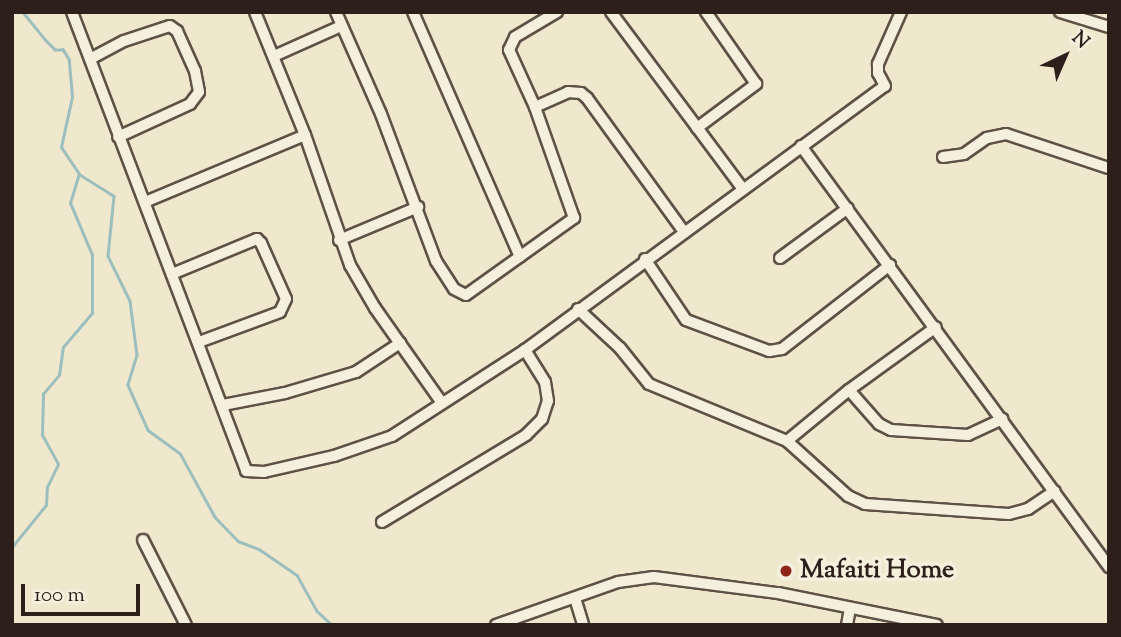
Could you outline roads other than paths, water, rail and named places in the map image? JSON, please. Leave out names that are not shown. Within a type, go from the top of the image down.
[{"type":"street","points":[[72,12],[246,471],[264,472],[377,443],[525,350],[645,259],[885,86],[878,73],[878,64],[901,12]]},
{"type":"street","points":[[256,12],[304,135],[340,240],[364,291],[442,404]]},
{"type":"street","points":[[335,12],[418,207],[436,261],[459,294],[473,293],[571,221],[574,215],[535,107],[509,50],[509,44],[515,37],[557,12]]},
{"type":"street","points":[[413,12],[520,257]]},
{"type":"street","points":[[611,12],[743,189]]},
{"type":"street","points":[[697,128],[756,84],[706,12]]},
{"type":"street","points":[[1060,12],[1109,27]]},
{"type":"street","points":[[90,59],[124,41],[170,26],[177,31],[195,71],[199,92],[190,104],[118,137]]},
{"type":"street","points":[[274,56],[341,26]]},
{"type":"street","points":[[535,107],[568,92],[581,93],[587,98],[684,232]]},
{"type":"street","points":[[943,157],[964,154],[987,138],[1001,133],[1109,168]]},
{"type":"street","points":[[145,202],[304,135]]},
{"type":"street","points":[[801,146],[1109,567]]},
{"type":"street","points":[[340,240],[418,207]]},
{"type":"street","points":[[780,258],[848,208]]},
{"type":"street","points":[[173,274],[252,238],[257,239],[286,299],[280,312],[199,342]]},
{"type":"street","points":[[645,259],[686,320],[769,351],[782,349],[890,265]]},
{"type":"street","points":[[578,309],[620,348],[649,384],[788,441],[848,496],[865,504],[1009,514],[1028,509],[1055,491]]},
{"type":"street","points":[[788,441],[849,390],[936,327]]},
{"type":"street","points":[[222,405],[285,393],[356,372],[400,343]]},
{"type":"street","points":[[382,522],[526,435],[542,419],[547,410],[545,382],[525,350]]},
{"type":"street","points":[[849,390],[879,424],[891,430],[968,435],[1003,419]]},
{"type":"street","points":[[143,540],[186,625]]},
{"type":"street","points":[[496,625],[618,582],[654,577],[778,593],[937,625]]},
{"type":"street","points":[[575,598],[583,625]]},
{"type":"street","points":[[847,625],[850,608]]},
{"type":"waterway","points":[[12,547],[46,505],[47,487],[58,464],[42,435],[43,394],[59,375],[63,347],[92,313],[92,255],[70,203],[79,174],[61,147],[72,97],[69,60],[63,50],[55,50],[45,40],[22,12]]},
{"type":"waterway","points":[[79,174],[114,196],[108,256],[130,301],[137,355],[128,385],[148,430],[180,453],[215,517],[238,541],[259,549],[297,575],[317,611],[332,625]]},
{"type":"place","name":"Mafaiti Home","points":[[786,571]]}]
